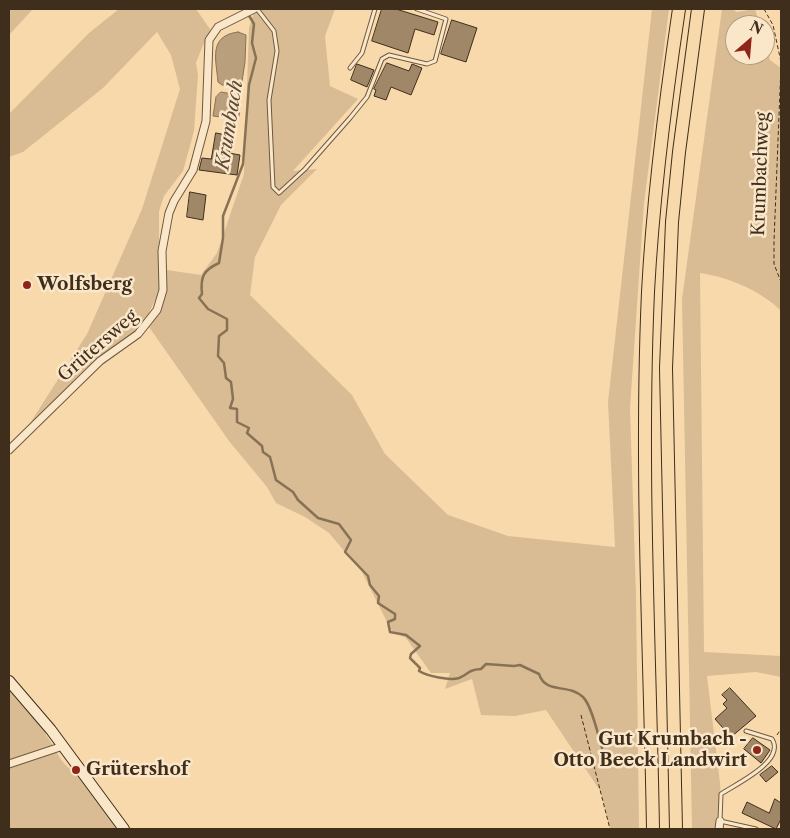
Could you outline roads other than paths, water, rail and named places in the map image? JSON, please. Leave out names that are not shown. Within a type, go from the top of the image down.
[{"type":"highway","points":[[653,829],[645,444],[646,356],[657,176],[679,9]]},
{"type":"highway","points":[[676,829],[666,434],[666,349],[672,222],[679,152],[698,9]]},
{"type":"main road","points":[[9,681],[63,746],[124,829]]},
{"type":"street","name":"Grütersweg","points":[[9,450],[100,361],[138,334],[157,310],[163,290],[162,251],[169,213],[193,170],[206,121],[209,40],[218,27],[255,9]]},
{"type":"street","points":[[9,764],[63,746]]},
{"type":"lane","points":[[255,9],[274,31],[277,51],[269,100],[273,187],[279,193],[305,169],[368,97],[382,59],[389,55],[427,64],[435,62],[446,19],[417,9]]},
{"type":"lane","points":[[350,68],[362,53],[375,9]]},
{"type":"lane","points":[[746,731],[773,740],[774,752],[768,762],[721,794],[719,825],[756,829]]},
{"type":"waterway","name":"Krumbach","points":[[245,9],[254,24],[252,43],[256,58],[249,85],[243,164],[223,216],[223,238],[219,263],[204,274],[202,294],[199,298],[208,309],[227,319],[227,330],[219,336],[218,356],[224,363],[226,378],[231,382],[233,399],[230,408],[237,409],[237,422],[249,428],[247,433],[262,446],[263,452],[270,457],[276,480],[293,492],[298,500],[318,518],[339,524],[351,540],[345,552],[368,576],[370,585],[379,596],[378,603],[395,614],[395,619],[388,622],[390,632],[406,635],[420,646],[411,654],[410,658],[420,668],[419,671],[427,675],[455,679],[473,670],[481,669],[486,664],[520,665],[539,674],[542,680],[552,687],[571,690],[583,697],[592,714],[602,748]]},
{"type":"place","name":"Wolfsberg","points":[[27,285]]},
{"type":"place","name":"Gut Krumbach - Otto Beeck Landwirt","points":[[757,750]]},
{"type":"place","name":"Grütershof","points":[[76,770]]}]
